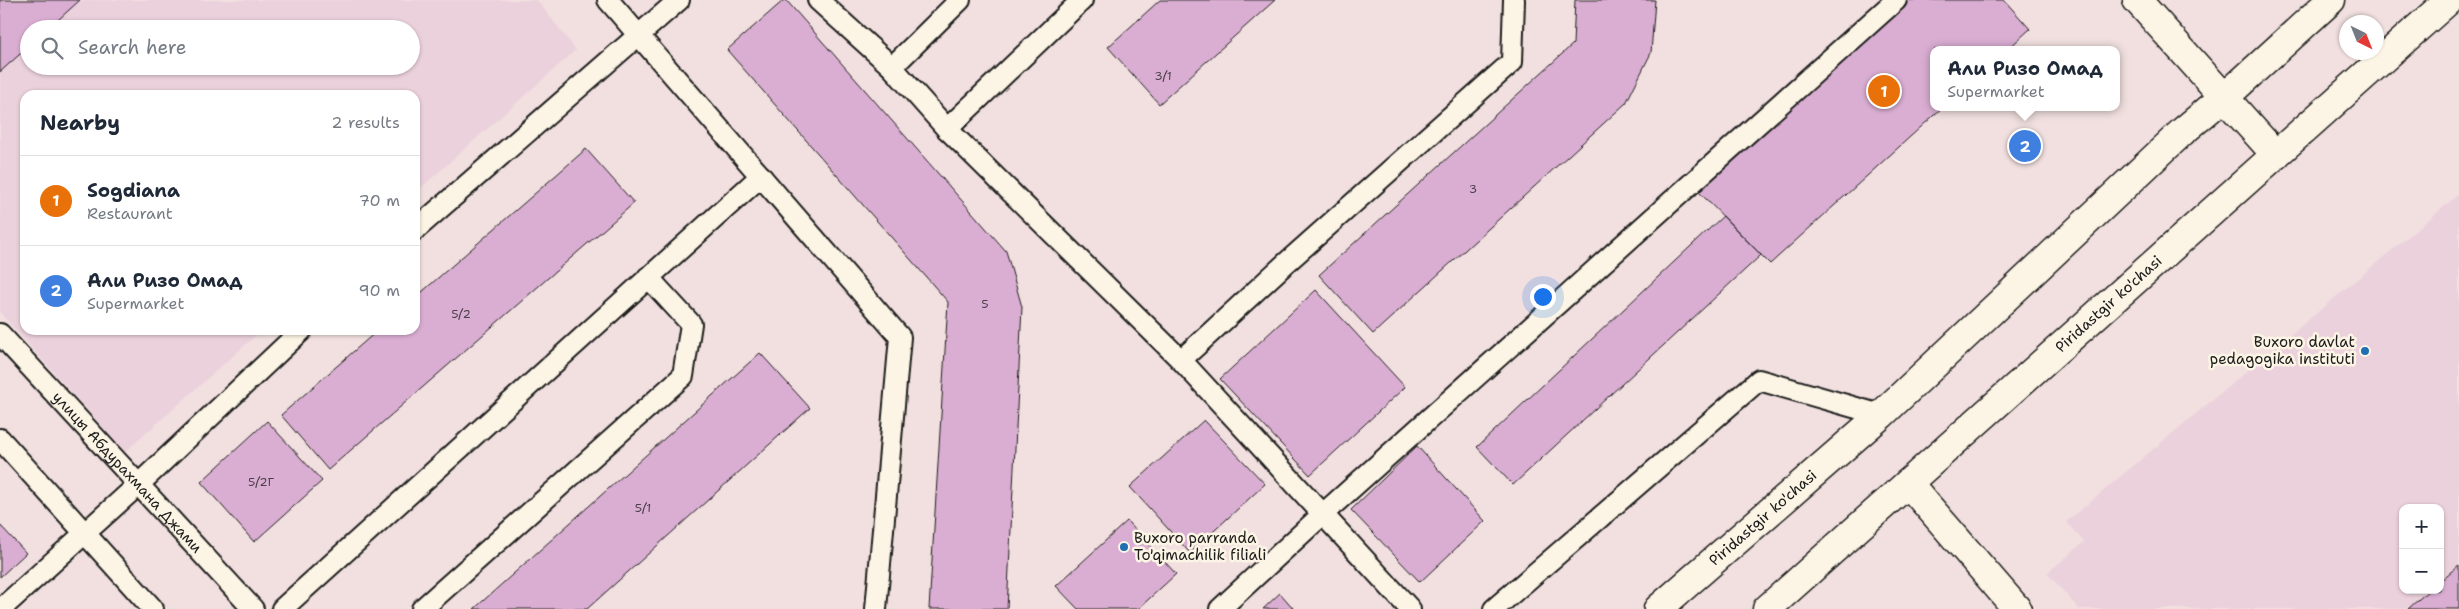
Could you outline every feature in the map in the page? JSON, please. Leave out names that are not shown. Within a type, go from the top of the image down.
[{"type":"main road","points":[[2137,0],[2276,155]]},
{"type":"main road","name":"Piridastgir ko'chasi","points":[[1658,609],[1881,415],[2182,132],[2225,96],[2331,0]]},
{"type":"main road","name":"Piridastgir ko'chasi","points":[[1767,609],[2449,0]]},
{"type":"main road","points":[[1908,483],[2017,609]]},
{"type":"lane","points":[[608,0],[900,337],[876,609]]},
{"type":"lane","points":[[420,226],[679,0]]},
{"type":"lane","points":[[818,0],[892,67],[947,130],[1181,360],[1324,513],[1410,609]]},
{"type":"lane","points":[[892,67],[960,0]]},
{"type":"lane","points":[[947,130],[1082,0]]},
{"type":"lane","points":[[1181,360],[1286,262],[1512,62],[1514,0]]},
{"type":"lane","points":[[1220,609],[1324,513],[1896,0]]},
{"type":"lane","points":[[282,609],[761,176]]},
{"type":"lane","points":[[422,609],[683,376],[691,324],[648,277]]},
{"type":"lane","name":"улицы Абдурахмана Джами","points":[[0,334],[253,609]]},
{"type":"lane","points":[[1,609],[138,485],[297,335]]},
{"type":"lane","points":[[1494,609],[1758,380],[1881,415]]},
{"type":"lane","points":[[0,439],[153,609]]},
{"type":"shaded area","points":[[0,0],[537,0],[576,50],[420,189],[420,90],[20,90],[20,335],[256,335],[125,452],[0,313]]},
{"type":"shaded area","name":"Buxoro davlat pedagogika instituti","points":[[2459,194],[2459,609],[2079,609],[2047,573],[2084,542],[2066,522]]},
{"type":"building","points":[[0,0],[80,0],[58,20],[20,20],[20,54],[0,72]]},
{"type":"building","points":[[784,0],[1006,251],[1022,307],[1007,609],[929,609],[948,302],[727,50]]},
{"type":"building","points":[[1160,0],[1275,0],[1159,104],[1108,47]]},
{"type":"building","points":[[1575,0],[1655,0],[1651,53],[1626,103],[1373,334],[1319,275],[1573,44]]},
{"type":"building","points":[[1904,0],[2004,0],[2030,29],[2011,46],[1930,46],[1930,111],[1939,111],[1770,264],[1697,190]]},
{"type":"building","points":[[586,149],[634,203],[328,470],[281,415],[372,335],[420,335],[420,294]]},
{"type":"building","points":[[1723,216],[1761,255],[1513,485],[1477,447]]},
{"type":"building","points":[[1316,290],[1405,387],[1310,475],[1220,379]]},
{"type":"building","points":[[760,353],[810,408],[587,609],[474,609]]},
{"type":"building","points":[[1204,420],[1265,484],[1190,553],[1130,487]]},
{"type":"building","points":[[267,421],[322,481],[254,542],[201,482]]},
{"type":"building","points":[[1417,446],[1485,521],[1420,582],[1351,510]]},
{"type":"building","name":"Buxoro parranda To'qimachilik filiali","points":[[1127,521],[1176,574],[1138,609],[1078,609],[1056,586]]},
{"type":"building","points":[[0,525],[26,553],[0,577]]},
{"type":"building","points":[[2459,565],[2459,609],[2408,609],[2425,594],[2444,594],[2444,578]]},
{"type":"building","points":[[1280,593],[1294,609],[1263,609]]},
{"type":"place","name":"Sogdiana","points":[[1884,91]]},
{"type":"place","name":"Али Ризо Омад","points":[[2025,146]]},
{"type":"place","name":"Buxoro davlat pedagogika instituti","points":[[2365,351]]},
{"type":"place","name":"Buxoro parranda To'qimachilik filiali","points":[[1124,547]]}]
